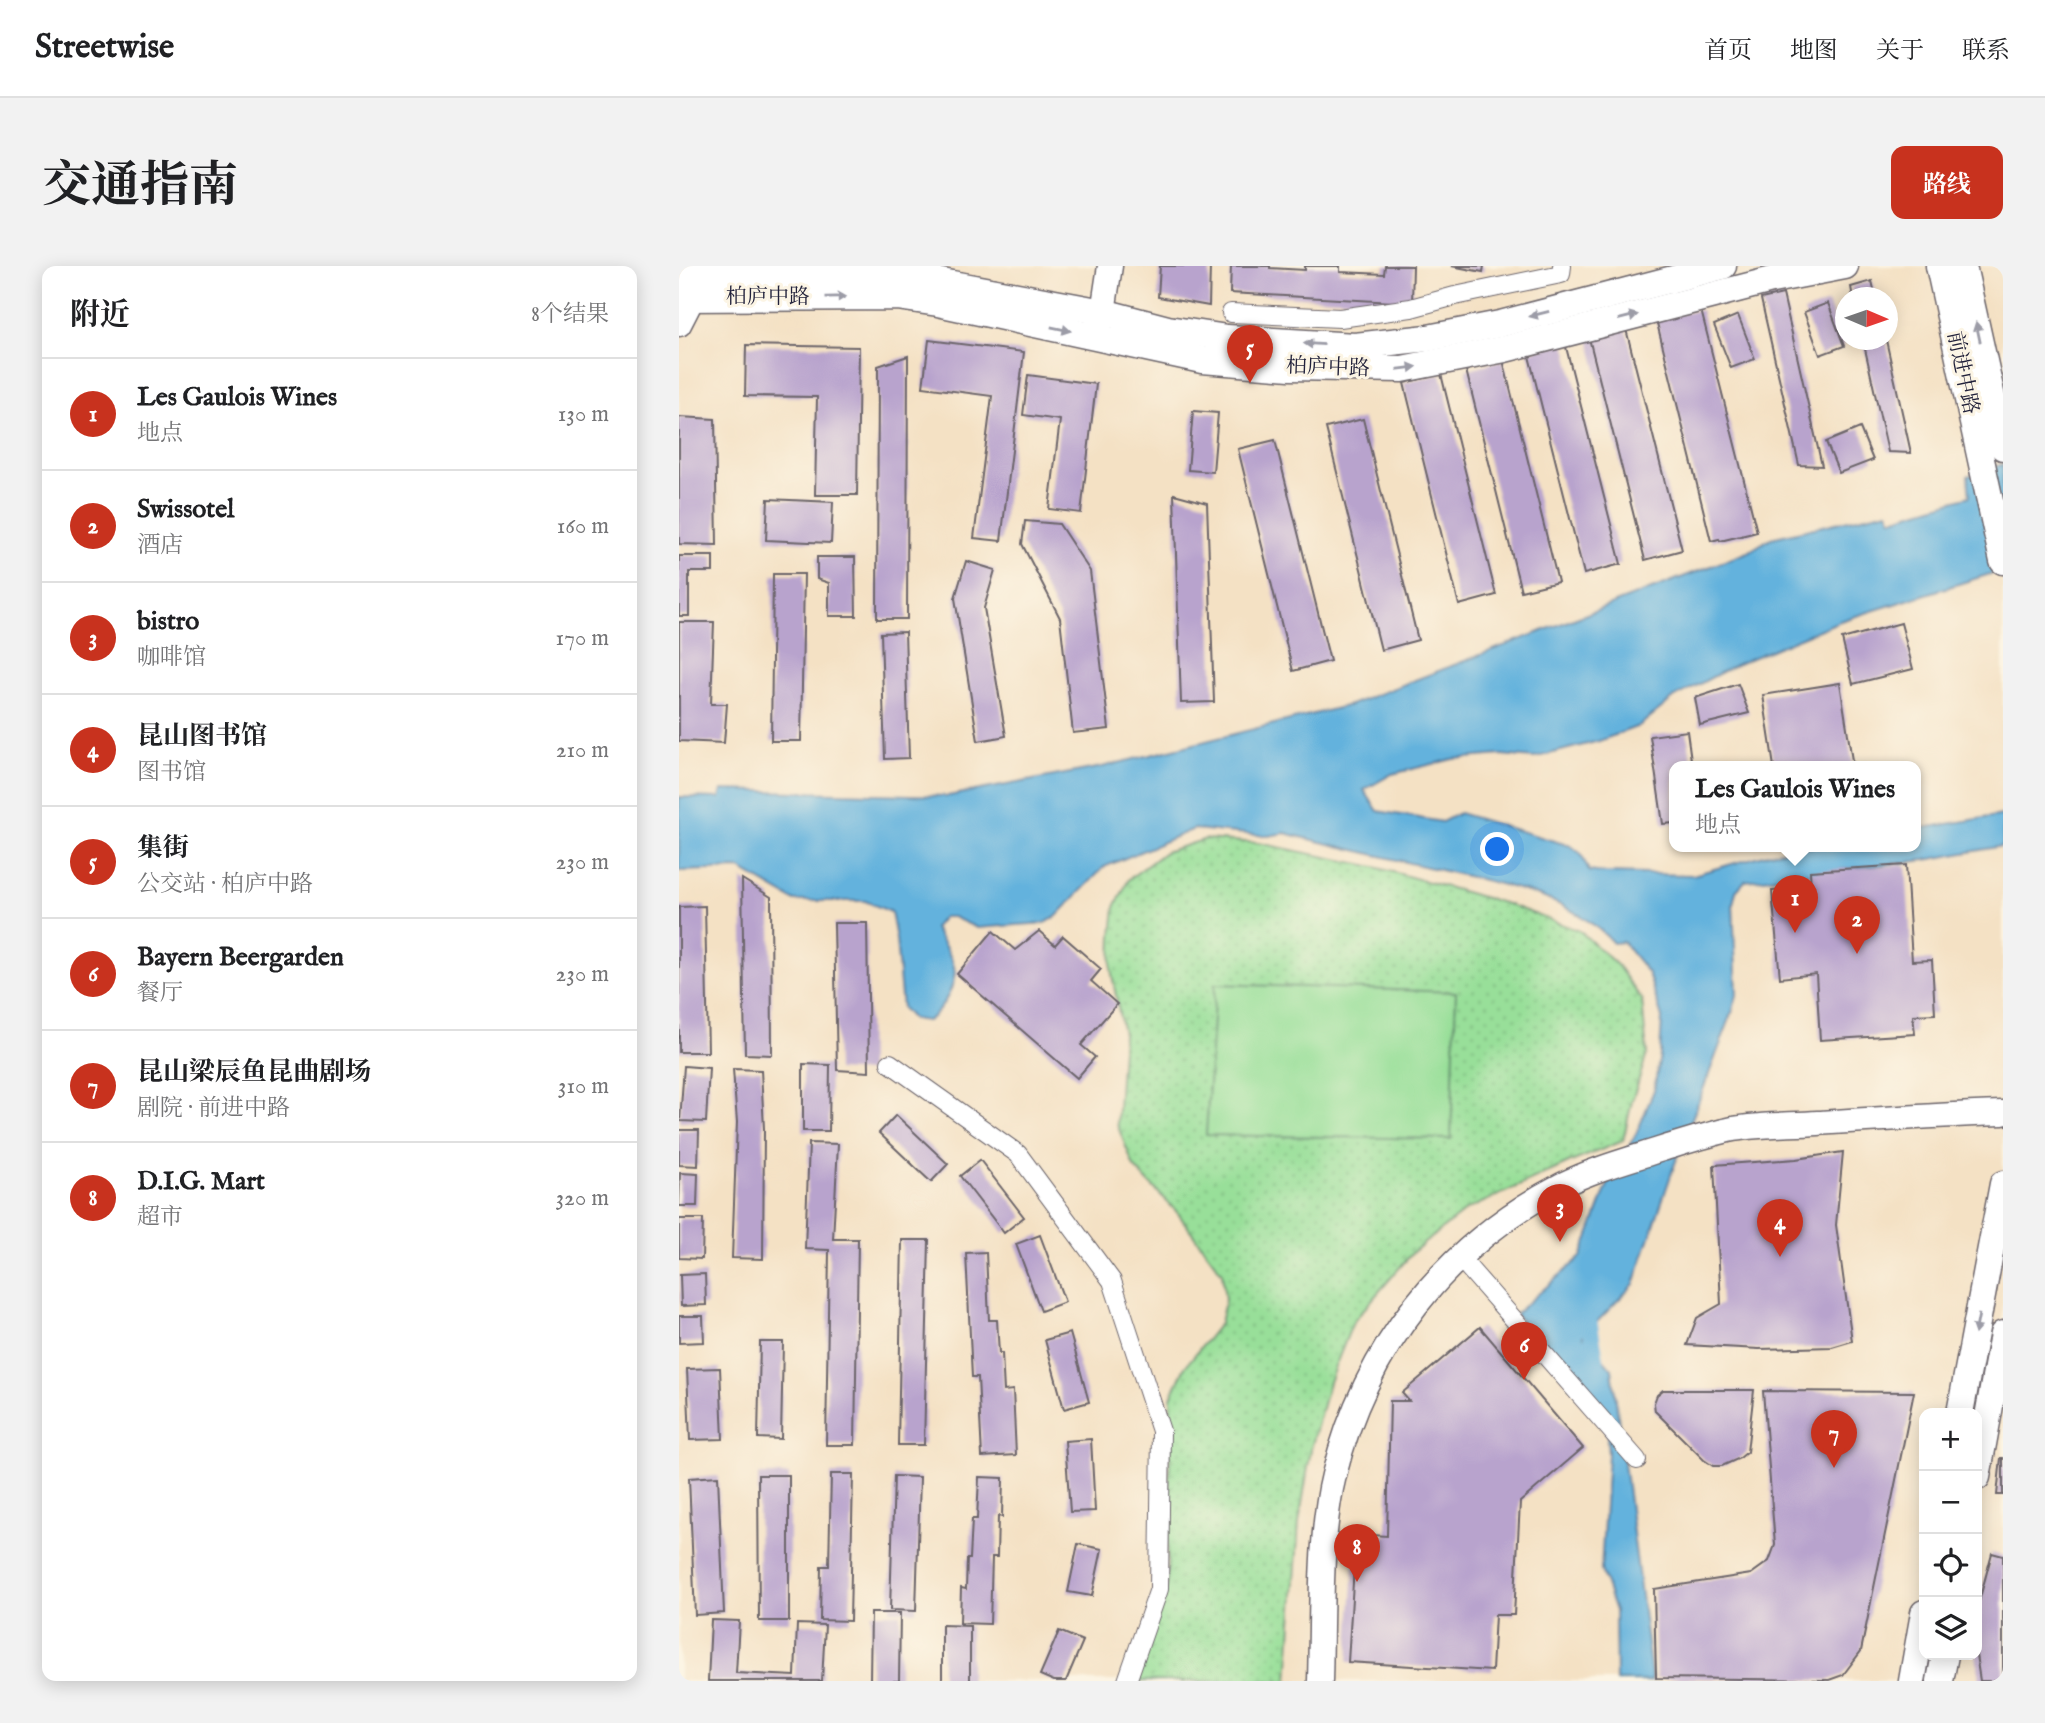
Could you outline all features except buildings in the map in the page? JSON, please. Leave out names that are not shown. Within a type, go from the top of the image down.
[{"type":"main road","name":"柏庐中路","points":[[687,297],[897,298],[1099,325],[1168,329],[1227,338],[1355,346],[1428,338],[1500,324],[1724,266]]},
{"type":"main road","name":"柏庐中路","points":[[679,272],[706,269],[915,277],[1099,325],[1202,360],[1290,367],[1402,369],[1505,349],[1772,280],[1845,266]]},
{"type":"main road","name":"前进中路","points":[[1938,266],[2003,561]]},
{"type":"main road","name":"前进中路","points":[[1963,266],[2003,447]]},
{"type":"main road","points":[[1961,1408],[2003,1184]]},
{"type":"main road","points":[[1978,1471],[2003,1334]]},
{"type":"main road","points":[[1912,1681],[1919,1641]]},
{"type":"main road","points":[[1940,1681],[1944,1660]]},
{"type":"street","points":[[882,266],[915,277]]},
{"type":"street","points":[[1099,325],[1110,266]]},
{"type":"street","points":[[1231,313],[1340,318],[1411,308],[1561,274],[1562,266]]},
{"type":"street","points":[[679,324],[687,297],[706,269]]},
{"type":"street","points":[[890,1063],[1019,1154],[1112,1281],[1160,1431],[1159,1589],[1127,1681]]},
{"type":"street","points":[[1320,1681],[1325,1539],[1333,1477],[1352,1416],[1373,1367],[1396,1330],[1459,1258],[1483,1237],[1522,1208],[1564,1184],[1602,1167],[1735,1129],[2003,1113]]},
{"type":"street","points":[[1459,1258],[1637,1460]]},
{"type":"green space","points":[[1206,839],[1258,843],[1375,867],[1507,904],[1580,931],[1618,966],[1642,1000],[1647,1054],[1623,1141],[1466,1210],[1413,1252],[1353,1322],[1329,1382],[1311,1449],[1299,1522],[1288,1681],[1135,1681],[1167,1585],[1171,1397],[1185,1367],[1220,1323],[1225,1300],[1222,1273],[1176,1211],[1134,1167],[1117,1124],[1123,1034],[1111,969],[1112,936],[1115,907],[1129,879],[1165,852]]},
{"type":"green space","points":[[1215,984],[1456,992],[1451,1139],[1206,1135]]},
{"type":"water","points":[[2003,464],[2003,570],[1840,621],[1735,665],[1675,697],[1639,726],[1599,741],[1534,758],[1501,755],[1453,759],[1392,774],[1364,790],[1378,811],[1442,822],[1459,813],[1571,846],[1581,854],[1589,871],[1604,873],[1693,875],[1775,852],[1921,852],[1921,828],[2003,815],[2003,846],[1925,860],[1745,881],[1736,891],[1733,904],[1737,995],[1732,1013],[1673,1169],[1634,1284],[1583,1336],[1612,1369],[1652,1681],[1616,1681],[1615,1611],[1601,1570],[1608,1454],[1606,1421],[1515,1314],[1581,1257],[1608,1184],[1638,1130],[1654,1090],[1662,1018],[1648,973],[1623,942],[1613,943],[1595,926],[1551,900],[1501,884],[1285,833],[1268,836],[1194,829],[1104,867],[1056,917],[1045,923],[977,928],[953,917],[943,917],[934,928],[951,959],[955,970],[954,978],[944,1003],[927,1021],[912,1019],[902,1008],[891,912],[865,901],[795,901],[740,869],[679,871],[679,797],[720,798],[722,790],[948,796],[1102,767],[1350,705],[1748,552],[1771,538],[1888,511],[1892,519],[1970,496],[1968,476]]},
{"type":"waterway","points":[[1587,1309],[1598,1370]]},
{"type":"place","name":"集街","points":[[1250,383]]},
{"type":"place","name":"Les Gaulois Wines","points":[[1795,933]]},
{"type":"place","name":"Swissotel","points":[[1857,954]]},
{"type":"place","name":"bistro","points":[[1560,1242]]},
{"type":"place","name":"昆山图书馆","points":[[1780,1257]]},
{"type":"place","name":"Bayern Beergarden","points":[[1524,1380]]},
{"type":"place","name":"昆山梁辰鱼昆曲剧场","points":[[1834,1468]]},
{"type":"place","name":"D.I.G. Mart","points":[[1357,1582]]}]
